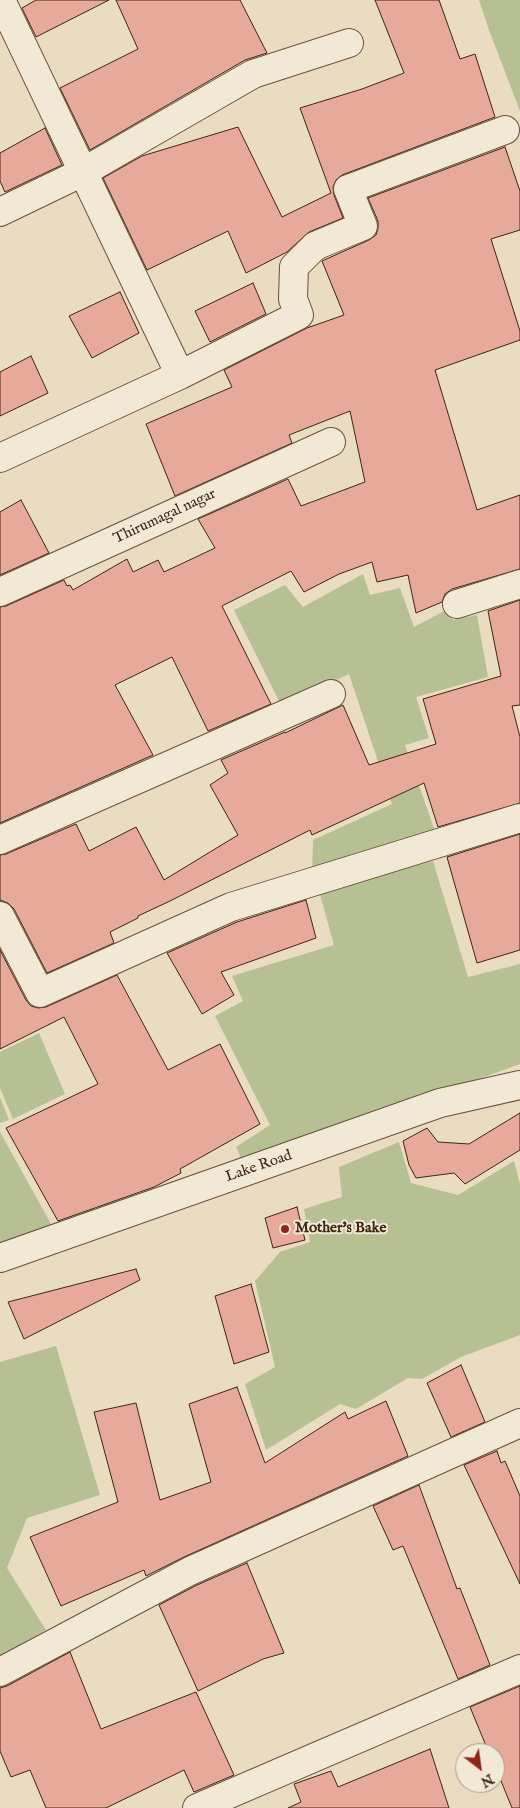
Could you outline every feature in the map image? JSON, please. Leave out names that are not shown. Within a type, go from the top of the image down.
[{"type":"street","points":[[3,1],[180,375]]},
{"type":"street","points":[[0,212],[83,172],[253,74],[349,43]]},
{"type":"street","points":[[0,458],[180,375],[299,315],[293,299],[294,267],[316,246],[363,226],[348,189],[505,130]]},
{"type":"street","name":"Thirumagal nagar","points":[[0,592],[331,442]]},
{"type":"street","points":[[457,604],[520,584]]},
{"type":"street","points":[[0,840],[331,694]]},
{"type":"street","points":[[0,916],[40,994],[230,908],[520,818]]},
{"type":"street","name":"Lake Road","points":[[0,1258],[440,1104],[520,1085]]},
{"type":"street","points":[[0,1672],[190,1571],[520,1423]]},
{"type":"street","points":[[197,1808],[520,1669]]},
{"type":"green space","points":[[479,0],[520,0],[520,111],[489,30]]},
{"type":"green space","points":[[363,574],[370,595],[400,588],[414,627],[448,609],[453,620],[477,615],[488,677],[416,697],[429,738],[405,745],[436,834],[312,876],[313,840],[392,804],[349,674],[281,705],[234,610],[285,585],[303,607]]},
{"type":"green space","points":[[433,861],[468,977],[520,964],[520,1064],[244,1165],[236,1147],[270,1125],[215,1016],[243,1001],[232,976],[334,945],[319,891]]},
{"type":"green space","points":[[39,1033],[65,1094],[13,1119],[0,1088],[0,1052]]},
{"type":"green space","points":[[0,1097],[9,1120],[0,1123]]},
{"type":"green space","points":[[0,1132],[55,1231],[0,1249]]},
{"type":"green space","points":[[399,1142],[411,1183],[458,1195],[514,1161],[520,1184],[520,1335],[461,1357],[422,1379],[408,1378],[356,1409],[340,1404],[266,1450],[245,1384],[275,1367],[255,1281],[280,1252],[310,1242],[304,1209],[342,1197],[339,1167]]},
{"type":"green space","points":[[56,1346],[100,1495],[27,1518],[7,1568],[46,1630],[0,1657],[0,1362]]},
{"type":"building","points":[[36,0],[109,0],[36,37],[22,8]]},
{"type":"building","points":[[116,0],[240,0],[267,53],[245,60],[90,150],[60,88],[138,49]]},
{"type":"building","points":[[375,0],[439,0],[460,59],[475,54],[495,117],[342,175],[336,180],[333,187],[334,195],[343,218],[309,232],[287,252],[246,273],[228,231],[147,270],[103,178],[142,156],[238,127],[282,217],[331,193],[300,108],[362,89],[404,73]]},
{"type":"building","points":[[45,128],[62,165],[5,192],[0,181],[0,153]]},
{"type":"building","points":[[505,147],[520,191],[520,230],[491,239],[520,331],[520,340],[435,370],[477,510],[520,495],[520,569],[452,589],[445,594],[442,602],[416,613],[408,575],[377,582],[372,562],[339,574],[304,592],[291,571],[222,606],[271,704],[208,731],[172,657],[115,685],[153,755],[0,823],[0,607],[64,580],[67,586],[70,585],[73,590],[127,559],[133,572],[158,560],[164,572],[215,548],[198,519],[288,479],[301,506],[365,482],[350,411],[289,435],[292,443],[175,496],[146,424],[232,387],[224,370],[307,328],[344,315],[322,261],[376,235],[378,221],[368,198]]},
{"type":"building","points":[[253,283],[266,314],[210,342],[195,311]]},
{"type":"building","points":[[120,292],[139,333],[92,358],[69,316]]},
{"type":"building","points":[[31,356],[48,393],[0,416],[0,372]]},
{"type":"building","points":[[21,500],[49,553],[0,575],[0,512]]},
{"type":"building","points":[[520,600],[520,705],[512,706],[520,737],[520,803],[438,827],[424,783],[312,835],[310,830],[138,916],[138,918],[110,932],[114,943],[47,973],[14,909],[8,903],[0,900],[0,855],[76,824],[89,851],[136,827],[164,880],[238,835],[210,785],[228,773],[221,760],[285,733],[343,705],[369,765],[436,744],[423,699],[501,676],[488,611]]},
{"type":"building","points":[[520,834],[520,950],[477,963],[447,857]]},
{"type":"building","points":[[306,900],[316,938],[221,972],[234,995],[202,1014],[167,953],[237,922]]},
{"type":"building","points":[[0,950],[26,1000],[31,1006],[38,1008],[46,1007],[117,975],[168,1070],[220,1044],[260,1124],[180,1169],[181,1173],[154,1187],[58,1221],[6,1128],[98,1084],[64,1017],[0,1049]]},
{"type":"building","points":[[520,1113],[520,1150],[465,1184],[454,1173],[416,1178],[409,1165],[403,1141],[427,1128],[438,1142],[469,1144]]},
{"type":"building","name":"Mother's Bake","points":[[297,1207],[305,1240],[273,1248],[265,1218]]},
{"type":"building","points":[[136,1269],[140,1280],[24,1339],[8,1302]]},
{"type":"building","points":[[251,1284],[269,1352],[234,1364],[215,1296]]},
{"type":"building","points":[[461,1365],[485,1422],[451,1437],[427,1383]]},
{"type":"building","points":[[237,1387],[265,1463],[345,1412],[348,1419],[386,1401],[408,1456],[146,1576],[144,1570],[61,1606],[30,1537],[118,1502],[94,1412],[136,1403],[160,1500],[211,1482],[189,1404]]},
{"type":"building","points":[[497,1451],[501,1463],[505,1461],[520,1496],[520,1584],[464,1465]]},
{"type":"building","points":[[419,1485],[457,1589],[460,1588],[490,1665],[458,1679],[403,1546],[393,1550],[373,1506]]},
{"type":"building","points":[[247,1563],[284,1653],[263,1659],[198,1691],[159,1605],[197,1585]]},
{"type":"building","points":[[70,1652],[101,1729],[196,1692],[234,1775],[194,1792],[184,1770],[106,1808],[46,1808],[30,1770],[11,1777],[0,1751],[0,1688]]},
{"type":"building","points":[[520,1686],[520,1808],[512,1808],[505,1791],[505,1743],[485,1743],[470,1707]]},
{"type":"building","points":[[430,1749],[449,1808],[288,1808],[301,1802],[294,1784],[331,1771],[338,1787]]},
{"type":"place","name":"Mother's Bake","points":[[285,1229]]}]
